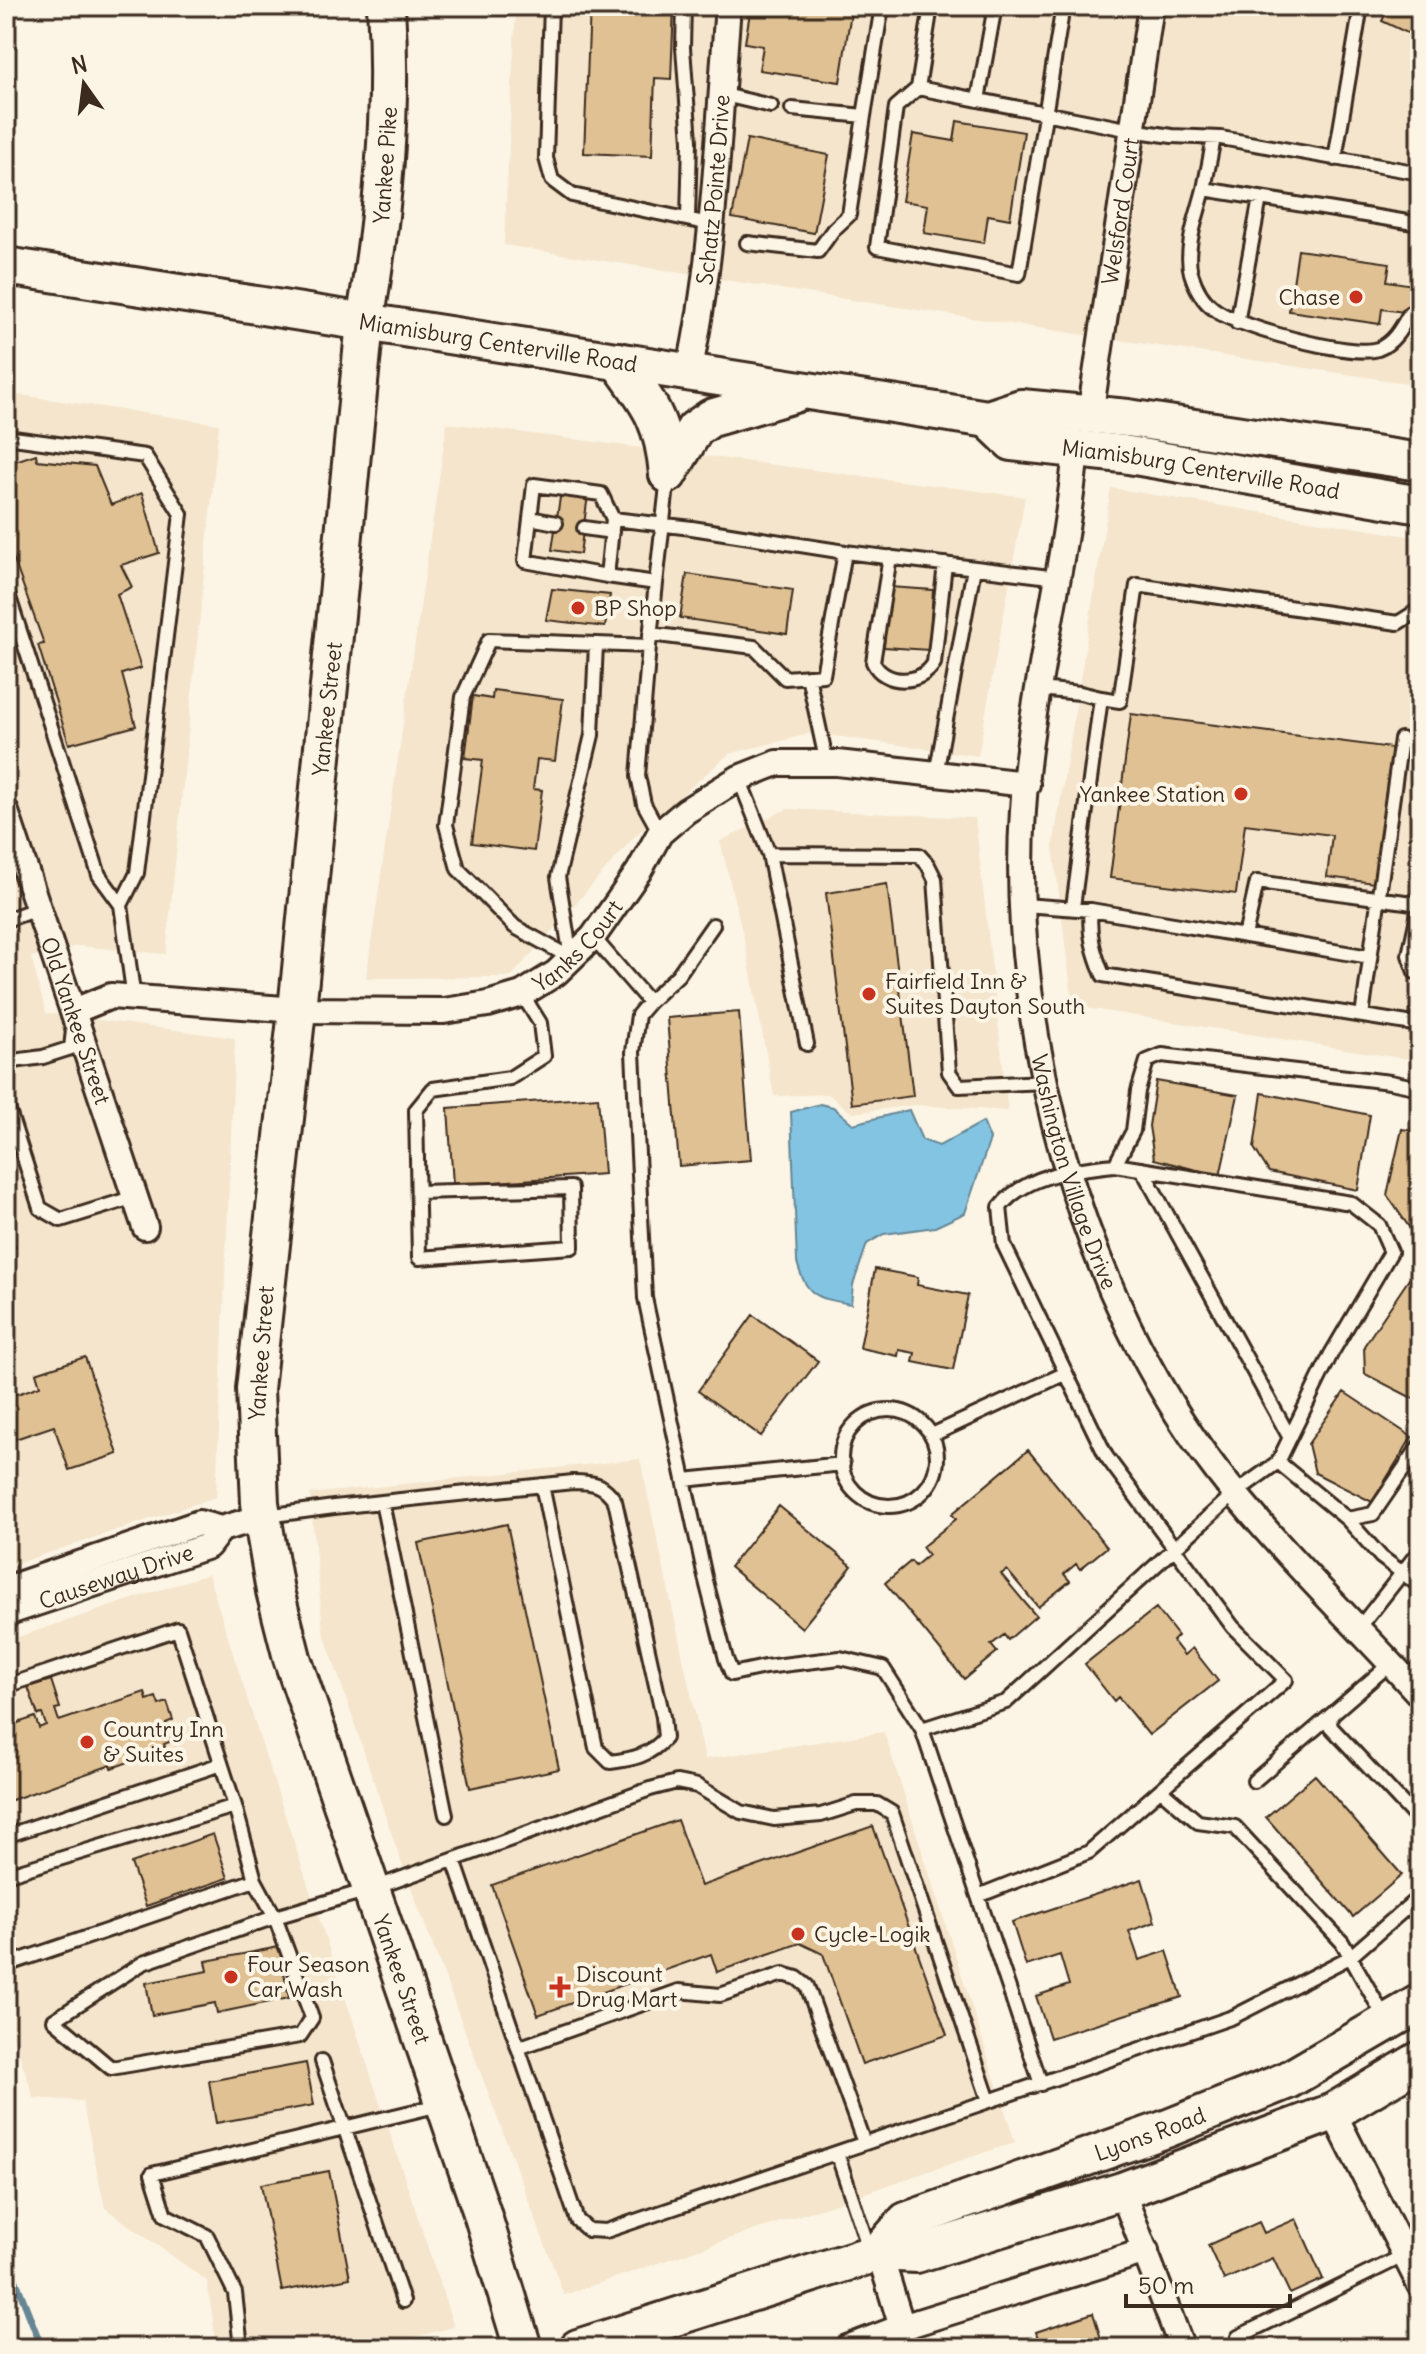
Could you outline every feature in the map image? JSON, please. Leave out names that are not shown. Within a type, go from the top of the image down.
[{"type":"main road","name":"Yankee Pike","points":[[365,322],[381,228],[389,117],[386,6]]},
{"type":"main road","name":"Miamisburg Centerville Road","points":[[6,266],[804,389],[992,423],[1012,442],[1123,454],[1420,505]]},
{"type":"main road","name":"Yankee Street","points":[[365,322],[297,1010],[255,1389],[256,1443],[262,1517],[275,1591],[292,1658],[490,2238],[523,2348]]},
{"type":"main road","points":[[618,361],[653,410],[665,441],[668,474]]},
{"type":"main road","points":[[668,474],[695,429],[711,418],[787,398],[804,389]]},
{"type":"main road","name":"Miamisburg Centerville Road","points":[[992,423],[1021,408],[1163,423],[1420,462]]},
{"type":"main road","points":[[1076,450],[1082,439],[1101,435],[1125,439],[1136,437],[1163,423]]},
{"type":"main road","name":"Lyons Road","points":[[875,2253],[906,2221],[1166,2129],[1288,2080],[1420,2003]]},
{"type":"main road","name":"Lyons Road","points":[[578,2348],[875,2253],[916,2254],[1122,2191],[1333,2112],[1420,2060]]},
{"type":"street","name":"Schatz Pointe Drive","points":[[689,372],[700,321],[699,222],[720,94],[728,6]]},
{"type":"street","name":"Welsford Court","points":[[1090,415],[1151,6]]},
{"type":"street","name":"Washington Village Drive","points":[[1076,450],[1023,810],[1024,905],[1036,1032],[1068,1170],[1096,1249],[1148,1364],[1181,1419],[1235,1493],[1420,1695]]},
{"type":"street","name":"Yanks Court","points":[[74,1011],[111,996],[297,1010],[444,1011],[488,1004],[522,994],[556,973],[593,937],[639,871],[660,833],[704,798],[739,778],[777,763],[827,764],[1027,784]]},
{"type":"street","name":"Old Yankee Street","points":[[6,812],[145,1227]]},
{"type":"street","name":"Causeway Drive","points":[[6,1589],[199,1523],[221,1529],[262,1517]]},
{"type":"street","name":"Causeway Drive","points":[[6,1613],[208,1546],[221,1529]]},
{"type":"street","points":[[1333,2112],[1412,2254],[1420,2285]]},
{"type":"street","points":[[1122,2191],[1182,2348]]},
{"type":"street","points":[[847,2348],[902,2327],[1146,2251]]},
{"type":"street","points":[[875,2253],[902,2327]]},
{"type":"lane","points":[[551,6],[546,158],[552,180],[572,195],[699,222],[683,48],[684,6]]},
{"type":"lane","points":[[747,243],[818,251],[849,215],[882,6]]},
{"type":"lane","points":[[931,6],[918,88],[896,107],[877,247],[1019,274],[1063,6]]},
{"type":"lane","points":[[978,100],[995,6]]},
{"type":"lane","points":[[1335,159],[1361,6]]},
{"type":"lane","points":[[918,88],[1131,130],[1214,138],[1420,173]]},
{"type":"lane","points":[[720,94],[771,106]]},
{"type":"lane","points":[[792,109],[864,116]]},
{"type":"lane","points":[[1214,138],[1190,255],[1191,274],[1198,291],[1212,308],[1237,323],[1349,352],[1377,349],[1390,342],[1410,313]]},
{"type":"lane","points":[[1204,189],[1420,224]]},
{"type":"lane","points":[[1237,323],[1260,198]]},
{"type":"lane","points":[[6,437],[145,456],[181,514],[137,873],[121,905]]},
{"type":"lane","points":[[660,833],[644,804],[638,776],[668,474]]},
{"type":"lane","points":[[607,576],[613,526],[601,494],[534,485],[525,561],[607,576],[656,583]]},
{"type":"lane","points":[[530,518],[556,523]]},
{"type":"lane","points":[[584,528],[663,526],[1058,578]]},
{"type":"lane","points":[[571,958],[515,927],[458,869],[446,825],[463,697],[489,640],[596,644],[650,640],[754,647],[785,678],[823,675],[845,552]]},
{"type":"lane","points":[[890,557],[873,662],[883,674],[904,679],[919,678],[934,663],[945,564]]},
{"type":"lane","points":[[936,774],[974,568]]},
{"type":"lane","points":[[1039,689],[1120,701],[1137,585],[1398,623],[1420,609]]},
{"type":"lane","points":[[6,588],[99,875],[121,905],[134,999]]},
{"type":"lane","points":[[571,958],[558,877],[592,735],[596,644]]},
{"type":"lane","points":[[808,676],[827,764]]},
{"type":"lane","points":[[1073,907],[1101,698]]},
{"type":"lane","points":[[1362,1016],[1401,739]]},
{"type":"lane","points":[[739,778],[769,854],[807,1044]]},
{"type":"lane","points":[[769,854],[919,855],[935,879],[949,1072],[959,1086],[1046,1082]]},
{"type":"lane","points":[[1245,936],[1257,882],[1420,904],[1409,955],[1415,972],[1420,973]]},
{"type":"lane","points":[[1024,905],[1073,907],[1370,957]]},
{"type":"lane","points":[[6,920],[39,908]]},
{"type":"lane","points":[[1091,910],[1089,923],[1094,951],[1103,975],[1420,1025]]},
{"type":"lane","points":[[713,925],[678,975],[638,1015],[633,1052],[645,1298],[719,1632],[732,1674],[840,1658],[883,1668],[922,1729],[1041,2084]]},
{"type":"lane","points":[[593,937],[649,1002]]},
{"type":"lane","points":[[418,1192],[571,1188],[572,1247],[419,1258],[416,1110],[433,1089],[510,1078],[544,1056],[540,1023],[522,994]]},
{"type":"lane","points":[[6,1062],[43,1057],[71,1048],[74,1011]]},
{"type":"lane","points":[[1115,1165],[1133,1131],[1138,1091],[1147,1061],[1162,1055],[1420,1088]]},
{"type":"lane","points":[[6,1102],[40,1208],[61,1220],[135,1197]]},
{"type":"lane","points":[[922,1729],[1006,1702],[1174,1548],[1235,1493],[1278,1462],[1331,1354],[1391,1252],[1379,1225],[1351,1203],[1115,1165],[1068,1170],[1020,1189],[1000,1207],[1004,1245],[1106,1456],[1174,1548],[1233,1627],[1286,1680],[1089,1852],[978,1896]]},
{"type":"lane","points":[[1142,1169],[1290,1438]]},
{"type":"lane","points":[[932,1435],[1066,1373]]},
{"type":"lane","points":[[892,1410],[919,1420],[932,1435],[937,1461],[932,1481],[926,1489],[910,1501],[888,1506],[870,1502],[856,1493],[845,1478],[843,1464],[841,1454],[848,1432],[858,1421],[871,1414],[892,1410]]},
{"type":"lane","points":[[1347,1519],[1373,1514],[1420,1445]]},
{"type":"lane","points":[[1278,1462],[1347,1519],[1381,1557],[1420,1586]]},
{"type":"lane","points":[[684,1480],[843,1464]]},
{"type":"lane","points":[[262,1517],[542,1485],[592,1482],[606,1487],[615,1501],[663,1717],[665,1738],[654,1751],[610,1762],[596,1748],[542,1485]]},
{"type":"lane","points":[[382,1502],[446,1815]]},
{"type":"lane","points":[[1359,1628],[1420,1550]]},
{"type":"lane","points":[[6,1686],[178,1629],[235,1806],[255,1880],[275,1917],[312,2018],[300,2036],[111,2068],[54,2020],[143,1963],[275,1917],[372,1889],[677,1782],[697,1786],[741,1812],[774,1819],[821,1815],[856,1804],[877,1804],[892,1813],[989,2101]]},
{"type":"lane","points":[[1254,1781],[1391,1663]]},
{"type":"lane","points":[[1331,1715],[1330,1726],[1420,1822]]},
{"type":"lane","points":[[6,1836],[221,1764]]},
{"type":"lane","points":[[1161,1790],[1198,1822],[1235,1827],[1342,1942],[1387,2023]]},
{"type":"lane","points":[[6,1875],[235,1806]]},
{"type":"lane","points":[[454,1860],[577,2220],[588,2230],[606,2231],[1233,2017],[1350,1957],[1420,1896]]},
{"type":"lane","points":[[6,1965],[255,1880]]},
{"type":"lane","points":[[518,2048],[679,1991],[720,1995],[783,1974],[797,1978],[807,1986],[864,2143]]},
{"type":"lane","points":[[322,2061],[403,2301]]},
{"type":"lane","points":[[241,2348],[235,2293],[207,2236],[165,2215],[152,2174],[444,2104]]},
{"type":"lane","points":[[837,2153],[875,2253]]},
{"type":"lane","points":[[1238,2337],[1412,2254]]},
{"type":"shaded area","points":[[516,6],[1420,6],[1420,385],[504,245]]},
{"type":"shaded area","points":[[6,393],[219,424],[166,954],[78,946],[31,957],[46,1013],[235,1038],[216,1497],[6,1567]]},
{"type":"shaded area","points":[[447,423],[1025,497],[978,756],[813,733],[729,754],[636,835],[511,977],[366,978]]},
{"type":"shaded area","points":[[1111,488],[1420,538],[1420,1061],[1073,1006],[1053,847]]},
{"type":"shaded area","points":[[787,809],[975,818],[1008,1111],[915,1105],[852,1113],[828,1094],[774,1096],[746,947],[720,841]]},
{"type":"shaded area","points":[[640,1459],[705,1759],[884,1732],[1015,2142],[564,2295],[397,1850],[323,1630],[310,1494]]},
{"type":"shaded area","points":[[208,1574],[454,2327],[369,2348],[217,2348],[207,2281],[105,2208],[82,2101],[34,2098],[6,2015],[6,1641]]},
{"type":"water","points":[[820,1104],[833,1107],[853,1124],[909,1110],[922,1140],[939,1146],[983,1122],[990,1139],[965,1213],[935,1227],[884,1234],[867,1244],[853,1285],[851,1304],[815,1294],[805,1282],[797,1262],[791,1112]]},
{"type":"building","points":[[590,6],[674,6],[671,79],[655,78],[652,156],[584,153]]},
{"type":"building","points":[[751,6],[852,6],[840,82],[759,70],[763,46],[745,43]]},
{"type":"building","points":[[1389,6],[1420,6],[1420,39],[1382,21]]},
{"type":"building","points":[[957,121],[1024,132],[1010,219],[988,215],[984,243],[924,233],[928,205],[902,201],[913,134],[954,141]]},
{"type":"building","points":[[747,139],[829,155],[814,233],[732,218]]},
{"type":"building","name":"Chase","points":[[1298,250],[1390,263],[1387,281],[1420,286],[1420,314],[1382,309],[1380,324],[1289,311]]},
{"type":"building","points":[[36,454],[37,460],[95,466],[111,505],[142,493],[159,553],[121,565],[132,587],[117,594],[141,668],[122,674],[136,726],[69,744],[38,645],[44,644],[6,538],[6,464]]},
{"type":"building","points":[[561,491],[588,495],[580,554],[552,550]]},
{"type":"building","points":[[687,574],[793,590],[787,634],[680,618]]},
{"type":"building","points":[[889,587],[933,590],[929,650],[884,647]]},
{"type":"building","name":"BP Shop","points":[[552,589],[610,595],[605,627],[546,620]]},
{"type":"building","points":[[493,690],[563,699],[555,761],[537,759],[533,789],[542,790],[534,851],[472,843],[483,760],[465,758],[473,696],[492,699]]},
{"type":"building","points":[[1131,714],[1392,748],[1374,883],[1327,877],[1332,835],[1245,824],[1236,894],[1110,878]]},
{"type":"building","name":"Fairfield Inn & Suites Dayton South","points":[[887,884],[913,1096],[852,1104],[826,893]]},
{"type":"building","points":[[739,1012],[751,1160],[679,1166],[667,1018]]},
{"type":"building","points":[[1156,1081],[1238,1095],[1220,1176],[1154,1159],[1149,1126]]},
{"type":"building","points":[[1262,1093],[1370,1115],[1358,1190],[1269,1172],[1254,1148]]},
{"type":"building","points":[[598,1097],[604,1174],[453,1185],[448,1108]]},
{"type":"building","points":[[1402,1129],[1420,1132],[1420,1243],[1387,1195]]},
{"type":"building","points":[[6,1220],[15,1247],[6,1250]]},
{"type":"building","points":[[875,1269],[918,1277],[917,1285],[968,1295],[953,1370],[913,1362],[915,1353],[899,1350],[898,1356],[860,1348]]},
{"type":"building","points":[[1409,1279],[1420,1286],[1420,1402],[1365,1374],[1364,1346]]},
{"type":"building","points":[[753,1315],[818,1361],[761,1436],[698,1391]]},
{"type":"building","points":[[85,1357],[118,1454],[69,1470],[54,1426],[6,1442],[6,1398],[40,1386],[36,1373]]},
{"type":"building","points":[[1344,1392],[1412,1437],[1372,1502],[1315,1473],[1308,1444]]},
{"type":"building","points":[[1028,1450],[1107,1547],[1080,1569],[1076,1564],[1064,1574],[1070,1581],[1038,1607],[1007,1570],[1001,1574],[1036,1616],[1008,1640],[1004,1635],[991,1645],[997,1652],[964,1679],[885,1583],[911,1561],[915,1566],[928,1555],[922,1547],[956,1519],[952,1514]]},
{"type":"building","points":[[779,1506],[852,1566],[802,1628],[730,1567]]},
{"type":"building","points":[[507,1524],[559,1769],[470,1788],[418,1543]]},
{"type":"building","points":[[1156,1608],[1178,1636],[1173,1641],[1184,1655],[1192,1648],[1218,1681],[1149,1735],[1118,1697],[1114,1701],[1085,1664]]},
{"type":"building","name":"Country Inn & Suites","points":[[51,1680],[60,1708],[55,1709],[59,1721],[145,1692],[147,1700],[156,1697],[159,1705],[167,1702],[173,1720],[166,1723],[172,1741],[140,1758],[6,1802],[6,1727],[35,1717],[39,1728],[46,1725],[42,1714],[38,1715],[28,1687]]},
{"type":"building","points":[[1315,1775],[1402,1875],[1353,1917],[1266,1817]]},
{"type":"building","points":[[677,1820],[701,1886],[873,1826],[947,2035],[862,2064],[823,1954],[800,1943],[717,1972],[711,1954],[538,2015],[492,1885]]},
{"type":"building","points":[[213,1834],[228,1878],[146,1906],[131,1863]]},
{"type":"building","points":[[1142,1879],[1155,1922],[1129,1931],[1139,1960],[1167,1951],[1182,1997],[1050,2038],[1036,1996],[1069,1985],[1060,1955],[1026,1966],[1012,1922]]},
{"type":"building","name":"Four Season Car Wash","points":[[279,1947],[289,1998],[217,2013],[215,2003],[152,2015],[146,1983],[208,1971],[206,1961]]},
{"type":"building","points":[[306,2063],[314,2105],[216,2123],[209,2081]]},
{"type":"building","points":[[329,2171],[350,2278],[282,2291],[261,2184]]},
{"type":"building","points":[[1296,2219],[1323,2279],[1290,2294],[1273,2258],[1224,2280],[1208,2245],[1259,2222],[1264,2233]]},
{"type":"building","points":[[1093,2313],[1102,2342],[1085,2348],[1041,2348],[1036,2332]]},
{"type":"waterway","points":[[6,2264],[12,2271],[42,2348]]},
{"type":"place","name":"Chase","points":[[1356,297]]},
{"type":"place","name":"BP Shop","points":[[578,608]]},
{"type":"place","name":"Yankee Station","points":[[1241,794]]},
{"type":"place","name":"Fairfield Inn & Suites Dayton South","points":[[869,994]]},
{"type":"place","name":"Country Inn & Suites","points":[[87,1742]]},
{"type":"place","name":"Cycle-Logik","points":[[798,1934]]},
{"type":"place","name":"Four Season Car Wash","points":[[231,1977]]},
{"type":"place","name":"Discount Drug Mart","points":[[560,1987]]}]
